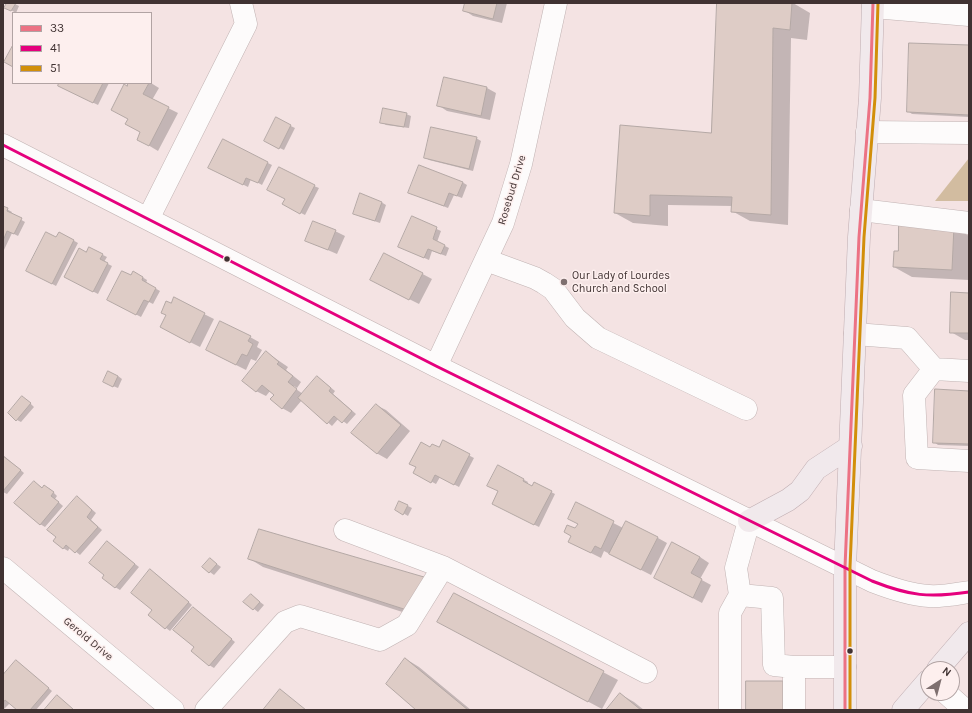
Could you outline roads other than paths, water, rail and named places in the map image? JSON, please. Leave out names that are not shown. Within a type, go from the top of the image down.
[{"type":"main road","points":[[845,710],[845,567],[855,334],[870,98],[873,5]]},
{"type":"main road","points":[[749,521],[788,500],[800,491],[816,469],[851,446]]},
{"type":"main road","points":[[945,661],[969,633]]},
{"type":"main road","points":[[903,710],[920,690]]},
{"type":"street","points":[[148,219],[246,24],[241,3]]},
{"type":"street","name":"Rosebud Drive","points":[[436,366],[504,223],[521,164],[556,3]]},
{"type":"street","points":[[873,5],[969,15]]},
{"type":"street","points":[[867,132],[969,133]]},
{"type":"street","points":[[3,144],[436,366],[872,581],[890,588],[928,596],[969,592]]},
{"type":"street","points":[[862,210],[969,223]]},
{"type":"street","points":[[486,260],[535,278],[553,289],[575,318],[598,338],[746,410]]},
{"type":"street","points":[[855,334],[907,338],[934,369],[969,371]]},
{"type":"street","points":[[934,369],[914,395],[917,458],[969,461]]},
{"type":"street","points":[[730,710],[730,613],[740,595],[736,568],[749,521]]},
{"type":"street","points":[[344,530],[443,567],[646,672]]},
{"type":"street","points":[[206,710],[285,622],[300,616],[380,640],[407,625],[443,567]]},
{"type":"street","name":"Gerold Drive","points":[[3,568],[174,710]]},
{"type":"street","points":[[740,595],[772,598],[774,665],[794,667],[845,667]]},
{"type":"street","points":[[794,667],[794,710]]},
{"type":"street","points":[[955,701],[965,710]]},
{"type":"place","name":"Our Lady of Lourdes Church and School","points":[[564,282]]}]
